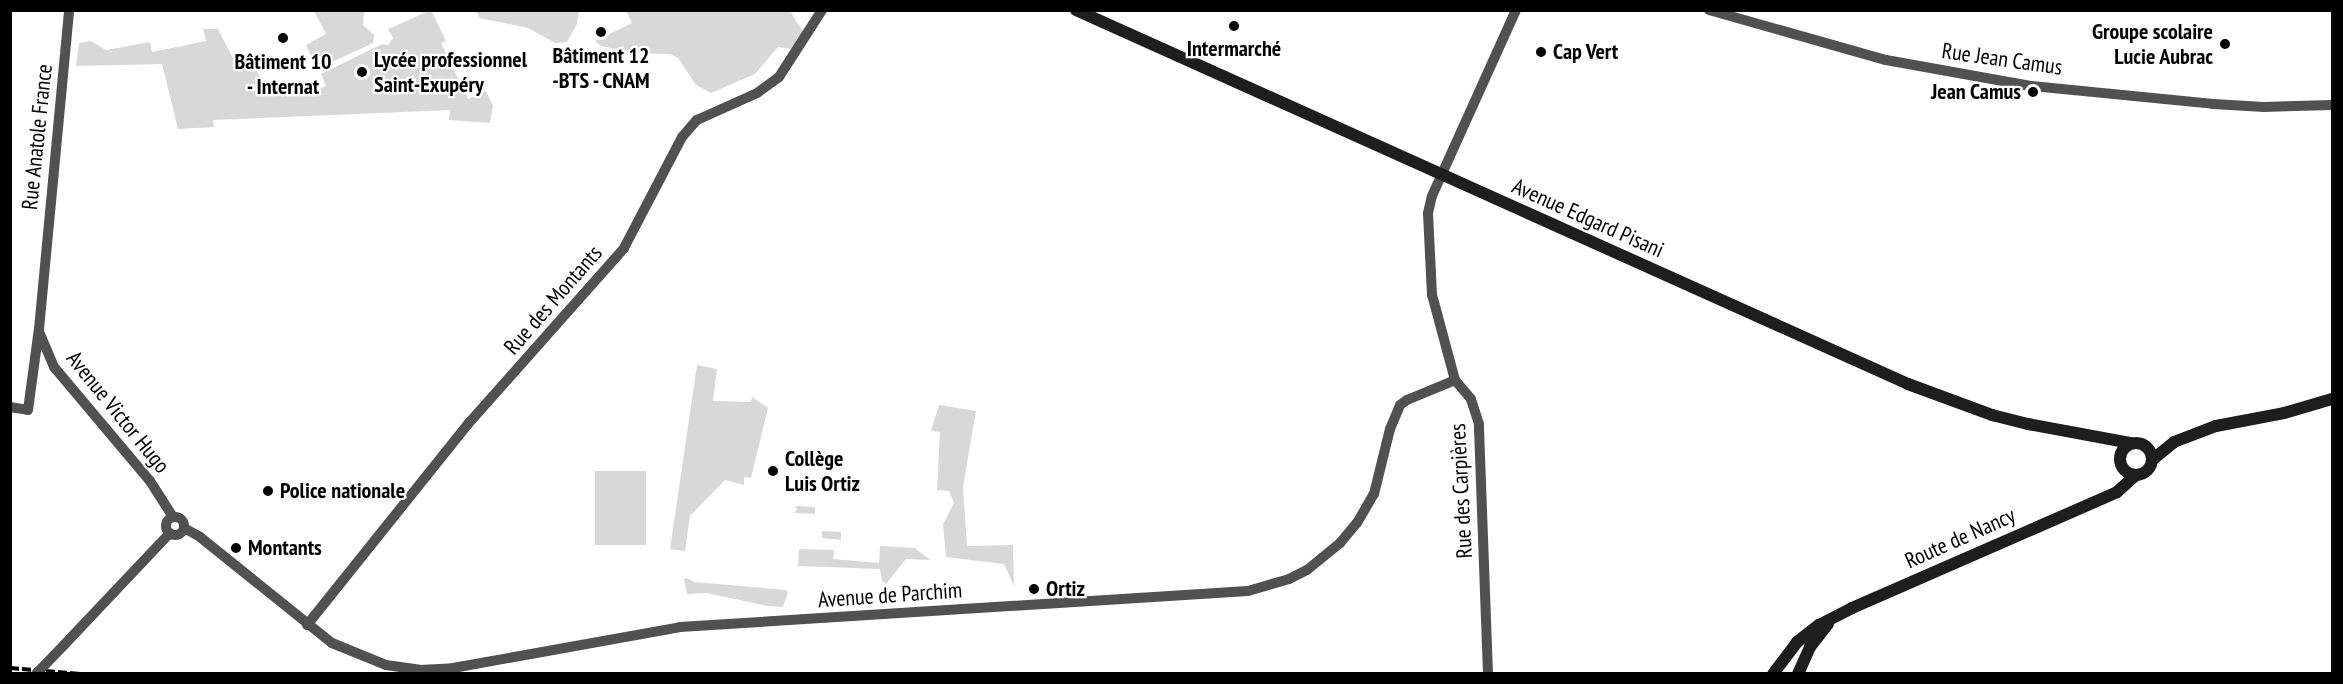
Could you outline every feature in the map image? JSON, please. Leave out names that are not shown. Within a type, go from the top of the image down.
[{"type":"main road","name":"Avenue Edgard Pisani","points":[[1076,10],[1441,176],[1930,393],[2028,424],[2131,443]]},
{"type":"main road","points":[[2104,498],[2115,486],[2122,450],[2131,443],[2146,446],[2174,442],[2216,426],[2284,413],[2332,399]]},
{"type":"main road","name":"Avenue Edgard Pisani","points":[[2093,435],[2106,442],[2121,461]]},
{"type":"main road","points":[[2121,461],[2127,472],[2136,475],[2145,472],[2152,460],[2174,442]]},
{"type":"main road","points":[[2146,446],[2152,460]]},
{"type":"main road","name":"Route de Nancy","points":[[1773,674],[1806,634],[1833,618],[2117,492],[2136,475]]},
{"type":"main road","name":"Route de Nancy","points":[[1797,674],[1810,647],[1833,618]]},
{"type":"street","name":"Rue Anatole France","points":[[10,407],[28,410],[39,329],[69,10]]},
{"type":"street","name":"Rue des Montants","points":[[310,628],[468,424],[554,331],[624,248],[682,137],[697,120],[757,93],[779,77],[822,10]]},
{"type":"street","name":"Rue des Carpières","points":[[1488,674],[1480,430],[1471,399],[1455,380],[1432,295],[1428,254],[1430,204],[1516,10]]},
{"type":"street","name":"Rue Jean Camus","points":[[1709,10],[1886,60],[2031,86],[2213,104],[2274,107],[2332,105]]},
{"type":"street","name":"Avenue Victor Hugo","points":[[39,329],[54,367],[150,482],[173,517]]},
{"type":"street","name":"Avenue de Parchim","points":[[310,628],[332,643],[376,662],[404,669],[436,670],[680,627],[1248,591],[1289,579],[1307,570],[1340,543],[1357,523],[1374,494],[1395,413],[1407,400],[1455,380]]},
{"type":"street","points":[[170,533],[166,525],[173,517],[183,520],[184,528]]},
{"type":"street","points":[[184,528],[200,537],[310,628]]},
{"type":"street","points":[[170,533],[178,534],[184,528]]},
{"type":"street","points":[[36,674],[170,533]]},
{"type":"shaded area","points":[[431,10],[446,41],[441,43],[468,99],[486,91],[493,106],[490,123],[449,120],[450,110],[213,120],[214,127],[178,129],[162,64],[76,66],[79,43],[91,41],[106,50],[150,42],[152,52],[206,41],[203,29],[218,29],[238,68],[257,71],[266,91],[286,82],[290,89],[309,80],[315,91],[326,86],[321,74],[382,44],[388,45],[393,38],[388,29]]},
{"type":"shaded area","points":[[626,10],[790,11],[803,32],[793,49],[778,47],[755,74],[711,93],[696,85],[678,58],[670,54],[635,53],[601,46],[595,41],[632,23]]},
{"type":"shaded area","points":[[314,11],[364,11],[363,25],[374,35],[373,43],[317,69],[306,45],[326,34]]},
{"type":"shaded area","points":[[476,11],[579,11],[577,24],[567,42],[555,43],[528,28],[480,18]]},
{"type":"shaded area","points":[[697,365],[717,369],[713,401],[751,402],[752,397],[768,408],[751,478],[744,477],[744,485],[725,480],[690,516],[685,551],[670,549]]},
{"type":"shaded area","points":[[939,405],[976,411],[963,487],[967,546],[1013,545],[1014,586],[1004,564],[946,557],[943,524],[954,503],[949,491],[937,490],[940,432],[931,431]]},
{"type":"shaded area","points":[[595,471],[646,471],[646,545],[595,545]]},
{"type":"shaded area","points":[[795,506],[815,507],[815,514],[793,513],[797,510]]},
{"type":"shaded area","points":[[822,531],[841,532],[841,540],[822,538]]},
{"type":"shaded area","points":[[880,546],[915,548],[930,560],[906,559],[886,584],[882,581],[880,569],[798,566],[799,549],[834,550],[833,559],[879,563]]},
{"type":"shaded area","points":[[687,578],[694,582],[786,590],[788,593],[783,607],[767,606],[707,593],[687,594],[684,579]]},
{"type":"railway","points":[[10,668],[81,674]]},
{"type":"place","name":"Intermarché","points":[[1234,26]]},
{"type":"place","name":"Bâtiment 12 -BTS - CNAM","points":[[601,32]]},
{"type":"place","name":"Bâtiment 10 - Internat","points":[[283,38]]},
{"type":"place","name":"Groupe scolaire Lucie Aubrac","points":[[2225,44]]},
{"type":"place","name":"Cap Vert","points":[[1541,52]]},
{"type":"place","name":"Lycée professionnel Saint-Exupéry","points":[[362,72]]},
{"type":"place","name":"Jean Camus","points":[[2033,92]]},
{"type":"place","name":"Collège Luis Ortiz","points":[[773,471]]},
{"type":"place","name":"Police nationale","points":[[268,491]]},
{"type":"place","name":"Montants","points":[[236,548]]},
{"type":"place","name":"Ortiz","points":[[1034,589]]}]
